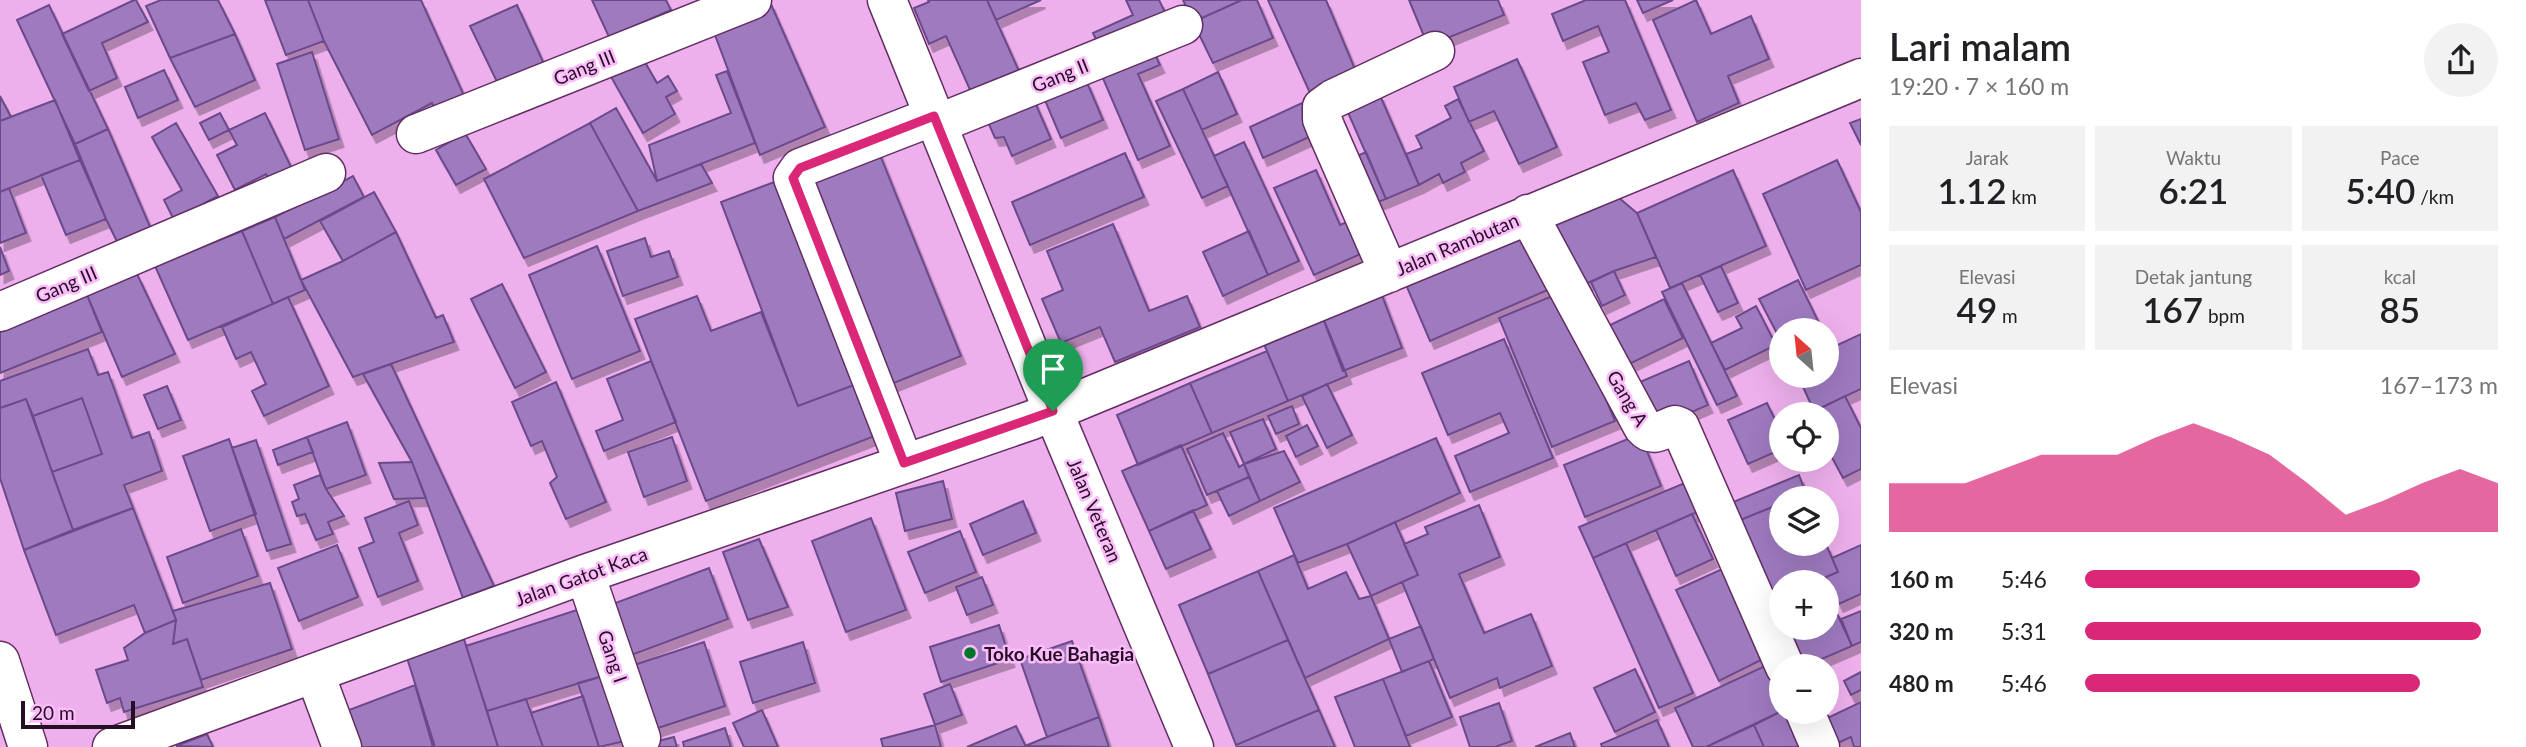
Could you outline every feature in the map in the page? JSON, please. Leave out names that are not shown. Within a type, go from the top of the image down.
[{"type":"street","name":"Gang III","points":[[415,134],[752,0]]},
{"type":"street","name":"Jalan Veteran","points":[[887,0],[1053,411],[1194,747]]},
{"type":"street","name":"Gang II","points":[[904,463],[793,178],[800,168],[935,120],[1183,24]]},
{"type":"street","points":[[1389,273],[1326,129],[1322,119],[1322,107],[1333,99],[1435,51]]},
{"type":"street","name":"Jalan Rambutan","points":[[1053,411],[1861,78]]},
{"type":"street","name":"Gang III","points":[[0,312],[326,173]]},
{"type":"street","name":"Gang A","points":[[1528,214],[1643,427],[1647,432],[1657,433],[1672,426],[1679,427],[1779,654]]},
{"type":"street","name":"Jalan Gatot Kaca","points":[[112,747],[585,574],[1053,411]]},
{"type":"street","name":"Gang I","points":[[585,574],[642,738]]},
{"type":"street","points":[[0,661],[28,747]]},
{"type":"street","points":[[315,674],[342,747]]},
{"type":"street","points":[[1810,724],[1820,747]]},
{"type":"building","points":[[134,0],[148,22],[102,43],[117,78],[89,91],[62,34]]},
{"type":"building","points":[[161,0],[218,0],[235,34],[170,58],[146,6]]},
{"type":"building","points":[[265,0],[308,0],[324,41],[286,55]]},
{"type":"building","points":[[308,0],[421,0],[466,100],[437,114],[432,103],[372,135],[324,41]]},
{"type":"building","points":[[592,0],[666,0],[671,10],[609,37]]},
{"type":"building","points":[[928,0],[987,0],[1023,80],[975,101],[946,36],[929,44],[914,8],[929,2]]},
{"type":"building","points":[[987,0],[1041,0],[996,20]]},
{"type":"building","points":[[1126,0],[1159,0],[1170,22],[1102,53],[1093,33],[1133,15]]},
{"type":"building","points":[[1183,0],[1242,0],[1193,22]]},
{"type":"building","points":[[1242,0],[1257,0],[1273,38],[1213,63],[1193,22]]},
{"type":"building","points":[[1268,0],[1326,0],[1357,74],[1310,93]]},
{"type":"building","points":[[1409,0],[1498,0],[1504,15],[1428,46]]},
{"type":"building","points":[[1586,0],[1625,0],[1671,110],[1645,120],[1636,103],[1605,115],[1583,62],[1609,52],[1598,26],[1563,41],[1552,14]]},
{"type":"building","points":[[1637,0],[1673,0],[1643,13]]},
{"type":"building","points":[[1696,0],[1711,34],[1751,16],[1769,59],[1728,76],[1739,103],[1697,122],[1653,20]]},
{"type":"building","points":[[770,2],[825,127],[760,155],[712,27]]},
{"type":"building","points":[[49,5],[108,129],[75,144],[17,20]]},
{"type":"building","points":[[517,5],[544,64],[499,86],[470,26]]},
{"type":"building","points":[[235,34],[255,80],[195,107],[170,58]]},
{"type":"building","points":[[1151,46],[1160,65],[1138,74],[1170,146],[1138,160],[1099,69]]},
{"type":"building","points":[[312,52],[339,139],[305,150],[277,64]]},
{"type":"building","points":[[642,57],[657,83],[668,76],[677,91],[666,97],[675,114],[643,133],[610,75]]},
{"type":"building","points":[[1517,59],[1557,147],[1519,164],[1494,111],[1469,122],[1454,87]]},
{"type":"building","points":[[164,70],[178,100],[138,118],[125,87]]},
{"type":"building","points":[[727,71],[755,143],[657,181],[649,145],[731,113],[716,75]]},
{"type":"building","points":[[1218,72],[1237,114],[1202,130],[1183,89]]},
{"type":"building","points":[[1086,80],[1103,120],[1061,138],[1044,98]]},
{"type":"building","points":[[1183,89],[1228,186],[1202,198],[1156,101]]},
{"type":"building","points":[[1030,91],[1051,139],[1012,156],[1004,137],[995,138],[983,111]]},
{"type":"building","points":[[1379,93],[1419,185],[1386,199],[1346,108]]},
{"type":"building","points":[[0,96],[11,117],[0,121]]},
{"type":"building","points":[[1458,99],[1484,151],[1461,163],[1465,172],[1443,183],[1439,174],[1419,185],[1406,154],[1422,148],[1416,136],[1451,118],[1445,106]]},
{"type":"building","points":[[55,100],[80,160],[0,192],[0,121]]},
{"type":"building","points":[[1302,103],[1316,134],[1263,158],[1250,127]]},
{"type":"building","points":[[616,108],[657,181],[701,164],[712,183],[638,211],[590,123]]},
{"type":"building","points":[[220,113],[229,130],[209,140],[200,123]]},
{"type":"building","points":[[265,113],[294,173],[271,183],[266,174],[235,190],[217,155],[237,145],[229,130]]},
{"type":"building","points":[[1861,119],[1861,145],[1850,123]]},
{"type":"building","points":[[176,123],[218,196],[174,220],[164,200],[182,190],[152,137]]},
{"type":"building","points":[[590,123],[638,211],[524,258],[484,179]]},
{"type":"building","points":[[108,129],[157,243],[125,258],[75,144]]},
{"type":"building","points":[[465,133],[486,169],[456,185],[436,150]]},
{"type":"building","points":[[1244,142],[1299,261],[1268,275],[1214,156]]},
{"type":"building","points":[[876,145],[961,356],[884,387],[799,175]]},
{"type":"building","points":[[1366,152],[1386,199],[1367,206],[1346,161]]},
{"type":"building","points":[[1125,153],[1144,197],[1030,245],[1012,202]]},
{"type":"building","points":[[80,160],[106,219],[66,235],[41,175]]},
{"type":"building","points":[[1837,160],[1861,212],[1861,265],[1806,290],[1763,194]]},
{"type":"building","points":[[1316,170],[1340,225],[1361,216],[1374,248],[1314,275],[1274,188]]},
{"type":"building","points":[[1733,170],[1766,246],[1670,288],[1637,213]]},
{"type":"building","points":[[353,176],[364,197],[284,239],[275,217]]},
{"type":"building","points":[[785,178],[862,382],[798,406],[721,202]]},
{"type":"building","points":[[9,188],[26,233],[0,243],[0,192]]},
{"type":"building","points":[[374,192],[396,232],[343,261],[320,221]]},
{"type":"building","points":[[1618,197],[1637,213],[1656,257],[1581,286],[1554,225]]},
{"type":"building","points":[[275,217],[305,290],[273,304],[242,231]]},
{"type":"building","points":[[1113,224],[1149,311],[1187,296],[1200,327],[1115,362],[1100,327],[1061,343],[1042,299],[1063,290],[1047,251]]},
{"type":"building","points":[[1531,225],[1557,286],[1430,341],[1404,280]]},
{"type":"building","points":[[242,231],[273,304],[188,340],[155,266]]},
{"type":"building","points":[[1249,231],[1268,275],[1223,296],[1203,252]]},
{"type":"building","points":[[396,232],[436,318],[443,315],[454,342],[353,377],[301,280]]},
{"type":"building","points":[[645,238],[651,257],[669,251],[678,277],[623,296],[607,251]]},
{"type":"building","points":[[597,246],[640,351],[572,379],[529,275]]},
{"type":"building","points":[[0,247],[9,271],[0,275]]},
{"type":"building","points":[[1721,266],[1738,303],[1718,312],[1700,275]]},
{"type":"building","points":[[1614,271],[1625,295],[1602,306],[1591,282]]},
{"type":"building","points":[[137,274],[175,354],[122,377],[87,295]]},
{"type":"building","points":[[1798,280],[1817,318],[1769,318],[1759,299]]},
{"type":"building","points":[[1682,283],[1737,396],[1717,405],[1662,292]]},
{"type":"building","points":[[502,284],[546,372],[515,388],[471,299]]},
{"type":"building","points":[[1380,290],[1402,348],[1343,371],[1321,313]]},
{"type":"building","points":[[1562,292],[1615,421],[1552,447],[1499,318]]},
{"type":"building","points":[[87,295],[102,332],[0,373],[0,329]]},
{"type":"building","points":[[697,296],[711,331],[761,312],[798,406],[862,382],[880,434],[706,501],[635,319]]},
{"type":"building","points":[[288,297],[329,386],[264,416],[252,391],[266,384],[251,352],[236,359],[222,327]]},
{"type":"building","points":[[1664,299],[1683,338],[1623,367],[1604,328]]},
{"type":"building","points":[[1756,306],[1769,331],[1769,348],[1725,370],[1711,343],[1742,328],[1736,317]]},
{"type":"building","points":[[1321,313],[1347,376],[1288,401],[1261,337]]},
{"type":"building","points":[[1861,334],[1861,389],[1833,402],[1810,402],[1803,388],[1839,388],[1839,344]]},
{"type":"building","points":[[1504,339],[1553,458],[1470,492],[1455,456],[1509,433],[1500,413],[1448,435],[1422,373]]},
{"type":"building","points":[[88,349],[98,375],[108,372],[132,438],[149,432],[162,471],[124,485],[133,508],[73,530],[52,472],[102,454],[82,398],[33,416],[26,399],[0,408],[0,381]]},
{"type":"building","points":[[1267,351],[1288,401],[1212,433],[1190,383]]},
{"type":"building","points":[[651,361],[676,422],[604,451],[596,431],[623,420],[607,379]]},
{"type":"building","points":[[1689,361],[1708,405],[1652,429],[1633,385]]},
{"type":"building","points":[[391,364],[494,586],[463,598],[412,462],[363,374]]},
{"type":"building","points":[[556,382],[606,502],[566,519],[550,483],[557,477],[542,441],[531,446],[512,402]]},
{"type":"building","points":[[1190,383],[1212,433],[1138,465],[1117,415]]},
{"type":"building","points":[[1327,384],[1352,435],[1327,448],[1302,396]]},
{"type":"building","points":[[167,386],[181,420],[158,429],[144,395]]},
{"type":"building","points":[[1845,396],[1861,428],[1861,469],[1843,478],[1839,470],[1839,402],[1833,402]]},
{"type":"building","points":[[82,398],[102,454],[52,472],[33,416]]},
{"type":"building","points":[[26,399],[73,530],[24,550],[0,478],[0,408]]},
{"type":"building","points":[[1767,403],[1769,455],[1748,464],[1728,420]]},
{"type":"building","points":[[1292,406],[1299,424],[1276,434],[1268,416]]},
{"type":"building","points":[[1263,419],[1276,449],[1244,464],[1230,432]]},
{"type":"building","points":[[347,422],[366,475],[326,489],[307,437]]},
{"type":"building","points":[[1307,425],[1318,446],[1296,457],[1286,436]]},
{"type":"building","points":[[1223,433],[1239,467],[1244,464],[1249,477],[1207,495],[1187,449]]},
{"type":"building","points":[[1640,434],[1661,486],[1585,517],[1564,465]]},
{"type":"building","points":[[307,437],[313,452],[278,465],[273,450]]},
{"type":"building","points":[[672,437],[687,481],[644,497],[628,452]]},
{"type":"building","points":[[1436,438],[1460,493],[1298,563],[1274,508]]},
{"type":"building","points":[[229,439],[256,514],[210,531],[183,456]]},
{"type":"building","points":[[256,440],[291,544],[267,551],[232,448]]},
{"type":"building","points":[[1181,445],[1207,505],[1149,531],[1122,471]]},
{"type":"building","points":[[1284,451],[1300,482],[1260,501],[1244,464]]},
{"type":"building","points":[[412,462],[426,498],[394,499],[379,463]]},
{"type":"building","points":[[320,475],[344,516],[328,522],[333,534],[316,540],[305,514],[297,516],[292,502],[299,499],[294,485]]},
{"type":"building","points":[[1799,475],[1803,486],[1772,486]]},
{"type":"building","points":[[1249,477],[1260,501],[1229,516],[1217,491]]},
{"type":"building","points":[[1692,480],[1705,511],[1692,514],[1593,558],[1579,527]]},
{"type":"building","points":[[943,481],[952,519],[905,531],[896,493]]},
{"type":"building","points":[[1769,487],[1769,508],[1728,525],[1721,507]]},
{"type":"building","points":[[409,501],[418,525],[399,533],[418,581],[378,597],[359,548],[374,542],[365,518]]},
{"type":"building","points":[[1023,501],[1036,533],[983,555],[970,524]]},
{"type":"building","points":[[1479,505],[1500,557],[1459,574],[1484,633],[1531,614],[1552,666],[1500,688],[1497,678],[1450,698],[1402,582],[1418,575],[1404,544],[1428,534],[1425,527]]},
{"type":"building","points":[[133,508],[176,620],[145,633],[134,605],[56,635],[24,550]]},
{"type":"building","points":[[1769,508],[1769,556],[1831,556],[1837,570],[1769,570],[1769,600],[1760,604],[1728,525]]},
{"type":"building","points":[[1193,510],[1211,549],[1166,569],[1149,531]]},
{"type":"building","points":[[1692,514],[1713,559],[1676,576],[1656,530]]},
{"type":"building","points":[[871,518],[906,610],[846,632],[812,541]]},
{"type":"building","points":[[1395,522],[1418,575],[1371,596],[1347,544]]},
{"type":"building","points":[[241,529],[258,576],[183,603],[167,557]]},
{"type":"building","points":[[960,531],[976,572],[925,593],[908,552]]},
{"type":"building","points":[[759,539],[788,607],[748,620],[723,552]]},
{"type":"building","points":[[1626,543],[1693,693],[1659,708],[1593,558]]},
{"type":"building","points":[[337,545],[358,597],[299,621],[278,568]]},
{"type":"building","points":[[1861,545],[1861,594],[1839,604],[1839,570],[1832,558]]},
{"type":"building","points":[[1294,555],[1308,589],[1346,572],[1359,599],[1371,596],[1389,639],[1305,678],[1258,571]]},
{"type":"building","points":[[1731,565],[1773,654],[1719,681],[1676,590]]},
{"type":"building","points":[[709,568],[728,619],[618,660],[602,608]]},
{"type":"building","points":[[1258,571],[1288,640],[1208,674],[1179,605]]},
{"type":"building","points":[[982,577],[993,605],[967,615],[956,587]]},
{"type":"building","points":[[270,583],[292,649],[201,680],[187,639],[173,644],[176,620],[173,611]]},
{"type":"building","points":[[580,609],[603,676],[487,711],[466,646]]},
{"type":"building","points":[[1861,611],[1861,642],[1852,646],[1841,619]]},
{"type":"building","points":[[1839,618],[1852,646],[1833,654],[1788,654],[1786,640],[1839,640]]},
{"type":"building","points":[[176,620],[173,644],[187,639],[203,687],[124,712],[120,698],[107,703],[96,670],[128,660],[124,648],[145,633]]},
{"type":"building","name":"Toko Kue Bahagia","points":[[999,625],[1010,659],[941,682],[930,647]]},
{"type":"building","points":[[1421,626],[1434,659],[1402,672],[1389,639]]},
{"type":"building","points":[[464,639],[498,747],[435,747],[407,658]]},
{"type":"building","points":[[1288,640],[1319,710],[1236,745],[1208,674]]},
{"type":"building","points":[[1072,641],[1099,717],[1047,737],[1020,659]]},
{"type":"building","points":[[704,642],[725,706],[649,731],[628,667]]},
{"type":"building","points":[[803,642],[815,683],[753,703],[740,662]]},
{"type":"building","points":[[1429,661],[1452,717],[1406,736],[1383,679]]},
{"type":"building","points":[[1767,665],[1769,669],[1769,717],[1706,747],[1693,747],[1675,708]]},
{"type":"building","points":[[1635,669],[1655,712],[1615,732],[1594,688]]},
{"type":"building","points":[[1861,672],[1861,690],[1851,695],[1844,681]]},
{"type":"building","points":[[603,676],[625,741],[599,747],[578,683]]},
{"type":"building","points":[[1383,679],[1410,747],[1355,747],[1335,697]]},
{"type":"building","points":[[950,684],[962,715],[935,725],[924,694]]},
{"type":"building","points":[[415,685],[433,747],[344,747],[333,716]]},
{"type":"building","points":[[583,696],[599,747],[543,747],[531,713]]},
{"type":"building","points":[[526,699],[543,747],[498,747],[487,711]]},
{"type":"building","points":[[1861,702],[1861,747],[1854,747],[1851,737],[1829,747],[1815,724],[1839,724],[1839,713]]},
{"type":"building","points":[[1499,703],[1512,741],[1495,747],[1470,747],[1460,717]]},
{"type":"building","points":[[762,710],[778,747],[744,747],[733,723]]},
{"type":"building","points":[[1319,710],[1335,747],[1236,745]]},
{"type":"building","points":[[1099,717],[1109,747],[1025,746],[1047,737]]},
{"type":"building","points":[[1769,718],[1769,724],[1794,724],[1804,747],[1764,747],[1754,725]]},
{"type":"building","points":[[1657,720],[1669,747],[1602,747],[1601,744]]},
{"type":"building","points":[[935,725],[941,747],[883,747],[881,739]]},
{"type":"building","points":[[1754,725],[1764,747],[1706,747]]},
{"type":"building","points":[[1016,726],[1026,747],[967,747]]},
{"type":"building","points":[[725,728],[731,747],[684,747],[683,742]]},
{"type":"building","points":[[1570,733],[1575,747],[1535,747]]},
{"type":"building","points":[[207,734],[213,747],[176,746]]},
{"type":"building","points":[[674,737],[677,747],[642,745]]},
{"type":"place","name":"Toko Kue Bahagia","points":[[970,653]]},
{"type":"route","points":[[934,116],[1053,411],[904,463],[793,178],[795,173],[800,168],[934,116]]}]
